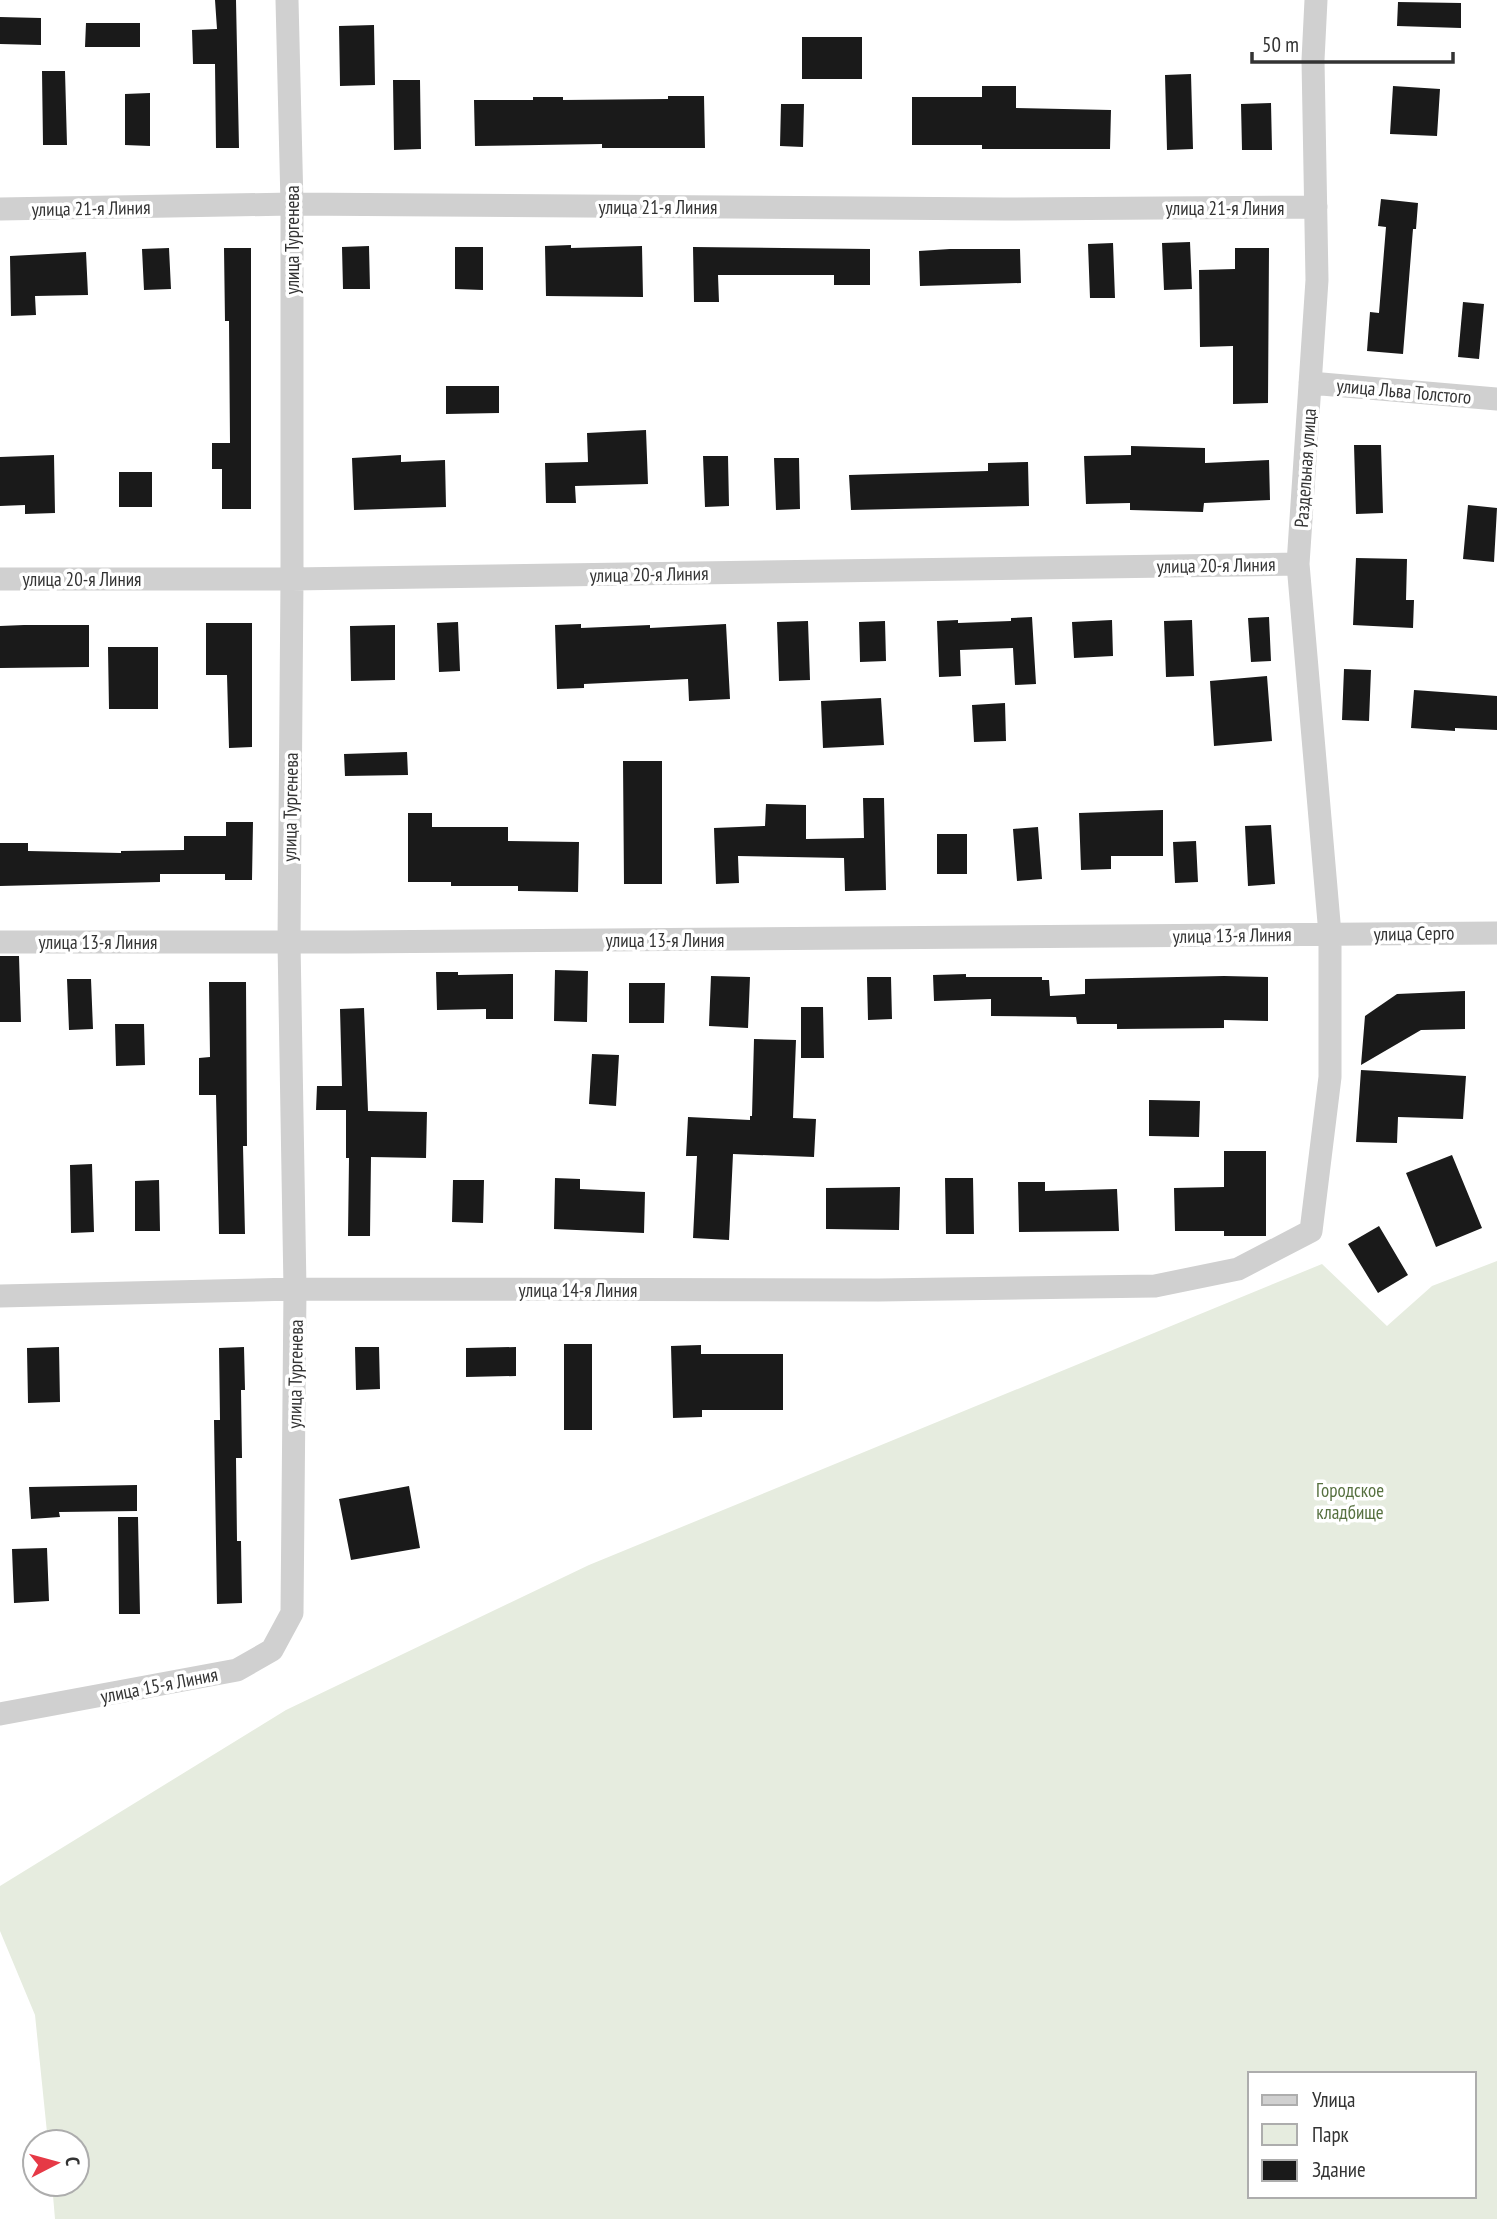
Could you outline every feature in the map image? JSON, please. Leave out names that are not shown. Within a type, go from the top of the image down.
[{"type":"street","name":"улица Тургенева","points":[[287,0],[292,204],[289,942],[295,1289],[292,1614]]},
{"type":"street","name":"Раздельная улица","points":[[1316,0],[1313,60],[1317,280],[1298,564],[1330,934]]},
{"type":"street","name":"улица 21-я Линия","points":[[0,209],[292,204],[1004,209],[1316,207]]},
{"type":"street","name":"улица Льва Толстого","points":[[1310,383],[1497,399]]},
{"type":"street","name":"улица 20-я Линия","points":[[0,579],[292,579],[1298,564]]},
{"type":"street","name":"улица Серго","points":[[1330,934],[1497,933]]},
{"type":"street","name":"улица 13-я Линия","points":[[0,942],[1330,934]]},
{"type":"street","name":"улица 14-я Линия","points":[[0,1296],[295,1289],[879,1290],[1155,1286],[1238,1269],[1311,1231],[1330,1077],[1330,934]]},
{"type":"street","name":"улица 15-я Линия","points":[[0,1714],[237,1670],[272,1650],[292,1614]]},
{"type":"green space","name":"Городское кладбище","points":[[1497,1261],[1497,2219],[55,2219],[53,2198],[91,2198],[91,2128],[47,2128],[35,2015],[0,1931],[0,1886],[286,1710],[589,1565],[1322,1264],[1387,1326],[1432,1286]]},
{"type":"building","points":[[215,0],[236,0],[239,148],[216,148],[215,64],[193,64],[192,30],[217,29]]},
{"type":"building","points":[[1398,2],[1461,3],[1461,28],[1397,26]]},
{"type":"building","points":[[0,17],[41,18],[41,45],[0,44]]},
{"type":"building","points":[[86,23],[140,23],[140,47],[85,47]]},
{"type":"building","points":[[374,25],[375,85],[340,86],[339,26]]},
{"type":"building","points":[[802,37],[862,37],[862,79],[802,79]]},
{"type":"building","points":[[42,71],[65,71],[67,145],[43,145]]},
{"type":"building","points":[[1191,74],[1193,149],[1167,150],[1165,75]]},
{"type":"building","points":[[393,80],[420,80],[421,149],[394,150]]},
{"type":"building","points":[[982,86],[1016,86],[1016,108],[1111,110],[1110,149],[982,149],[982,145],[912,145],[912,97],[982,97]]},
{"type":"building","points":[[1393,86],[1440,89],[1437,136],[1390,134]]},
{"type":"building","points":[[150,93],[150,146],[125,145],[125,94]]},
{"type":"building","points":[[668,96],[704,96],[705,148],[602,148],[602,144],[475,146],[474,100],[533,100],[533,97],[563,97],[563,100],[668,99]]},
{"type":"building","points":[[1271,103],[1272,150],[1242,150],[1241,104]]},
{"type":"building","points":[[781,104],[804,104],[803,147],[780,146]]},
{"type":"building","points":[[1381,199],[1418,203],[1416,229],[1413,229],[1403,354],[1367,351],[1370,312],[1379,313],[1386,227],[1378,226]]},
{"type":"building","points":[[1190,242],[1192,289],[1164,290],[1162,243]]},
{"type":"building","points":[[1113,243],[1115,298],[1090,298],[1088,244]]},
{"type":"building","points":[[571,245],[571,248],[642,246],[643,297],[546,296],[545,246]]},
{"type":"building","points":[[369,246],[370,289],[343,289],[342,247]]},
{"type":"building","points":[[455,247],[483,247],[483,290],[455,289]]},
{"type":"building","points":[[693,247],[870,249],[870,285],[834,285],[834,275],[718,275],[719,302],[694,302]]},
{"type":"building","points":[[169,248],[171,289],[144,290],[142,249]]},
{"type":"building","points":[[224,248],[251,248],[251,509],[222,509],[222,469],[212,469],[212,443],[230,443],[229,321],[225,321]]},
{"type":"building","points":[[1235,248],[1269,248],[1268,403],[1233,404],[1233,346],[1200,347],[1199,270],[1235,269]]},
{"type":"building","points":[[1020,249],[1021,283],[920,286],[919,251]]},
{"type":"building","points":[[86,252],[88,295],[35,296],[36,315],[11,316],[10,256]]},
{"type":"building","points":[[1463,302],[1484,304],[1479,359],[1458,357]]},
{"type":"building","points":[[446,386],[499,386],[499,413],[446,414]]},
{"type":"building","points":[[646,430],[648,484],[575,486],[576,503],[546,503],[545,463],[588,462],[587,433]]},
{"type":"building","points":[[1354,445],[1381,445],[1383,513],[1356,514]]},
{"type":"building","points":[[1131,446],[1205,448],[1205,463],[1269,460],[1270,500],[1204,503],[1203,512],[1130,510],[1130,503],[1086,504],[1084,456],[1131,455]]},
{"type":"building","points":[[54,455],[55,513],[25,514],[25,505],[0,506],[0,457]]},
{"type":"building","points":[[401,455],[401,462],[445,460],[446,507],[354,510],[352,458]]},
{"type":"building","points":[[703,456],[728,456],[729,506],[705,507]]},
{"type":"building","points":[[774,458],[799,458],[800,509],[776,510]]},
{"type":"building","points":[[1028,462],[1029,506],[851,510],[849,475],[988,471],[988,463]]},
{"type":"building","points":[[119,472],[152,472],[152,507],[119,507]]},
{"type":"building","points":[[1468,505],[1497,508],[1494,562],[1463,559]]},
{"type":"building","points":[[1356,558],[1407,559],[1406,600],[1414,600],[1413,628],[1353,625]]},
{"type":"building","points":[[1032,617],[1036,684],[1015,685],[1013,648],[960,650],[961,676],[939,677],[937,621],[1011,621],[1011,618]]},
{"type":"building","points":[[1269,617],[1271,661],[1251,662],[1248,618]]},
{"type":"building","points":[[1112,620],[1113,656],[1074,658],[1072,622]]},
{"type":"building","points":[[1192,620],[1194,676],[1166,677],[1164,621]]},
{"type":"building","points":[[808,621],[810,680],[779,681],[777,622]]},
{"type":"building","points":[[885,621],[886,661],[860,662],[859,622]]},
{"type":"building","points":[[458,622],[460,671],[439,672],[437,623]]},
{"type":"building","points":[[206,623],[252,623],[252,747],[229,748],[227,675],[206,675]]},
{"type":"building","points":[[581,624],[581,628],[650,625],[650,628],[726,624],[730,699],[689,701],[688,679],[584,684],[584,688],[557,689],[555,625]]},
{"type":"building","points":[[89,625],[89,667],[0,668],[0,626]]},
{"type":"building","points":[[395,625],[395,680],[351,681],[350,626]]},
{"type":"building","points":[[108,647],[158,647],[158,709],[109,709]]},
{"type":"building","points":[[1344,669],[1371,670],[1369,721],[1342,720]]},
{"type":"building","points":[[1267,676],[1272,741],[1214,746],[1210,681]]},
{"type":"building","points":[[1414,690],[1497,696],[1497,730],[1411,728]]},
{"type":"building","points":[[881,698],[884,745],[823,748],[821,701]]},
{"type":"building","points":[[1005,703],[1006,741],[974,742],[972,705]]},
{"type":"building","points":[[407,752],[408,775],[345,776],[344,754]]},
{"type":"building","points":[[623,761],[662,761],[662,884],[624,884]]},
{"type":"building","points":[[863,798],[884,798],[886,890],[845,891],[844,858],[738,856],[739,883],[716,884],[714,828],[765,826],[766,804],[806,805],[806,839],[864,838]]},
{"type":"building","points":[[1163,810],[1163,856],[1111,856],[1111,869],[1081,870],[1079,813]]},
{"type":"building","points":[[408,813],[432,813],[432,827],[508,827],[508,841],[579,842],[578,892],[518,891],[518,886],[451,886],[451,882],[408,882]]},
{"type":"building","points":[[226,822],[253,822],[252,880],[225,880],[225,874],[160,874],[160,882],[0,886],[0,843],[28,843],[28,851],[121,853],[184,850],[184,836],[226,836]]},
{"type":"building","points":[[1271,825],[1275,884],[1248,886],[1245,826]]},
{"type":"building","points":[[1038,827],[1042,879],[1017,881],[1013,829]]},
{"type":"building","points":[[937,834],[967,834],[967,874],[937,874]]},
{"type":"building","points":[[1196,841],[1198,882],[1175,883],[1173,842]]},
{"type":"building","points":[[0,956],[19,956],[21,1022],[0,1022]]},
{"type":"building","points":[[555,970],[588,971],[587,1022],[554,1021]]},
{"type":"building","points":[[436,972],[458,972],[458,975],[513,974],[513,1019],[486,1019],[486,1009],[437,1010]]},
{"type":"building","points":[[966,974],[966,977],[1042,977],[1042,980],[1049,980],[1050,996],[1085,994],[1085,979],[1268,977],[1268,1021],[1224,1020],[1224,1028],[1117,1029],[1117,1024],[1077,1024],[1076,1017],[991,1016],[991,999],[934,1001],[933,975]]},
{"type":"building","points":[[711,976],[750,977],[748,1028],[709,1026]]},
{"type":"building","points":[[867,977],[891,977],[892,1019],[868,1020]]},
{"type":"building","points":[[67,979],[91,979],[93,1029],[69,1030]]},
{"type":"building","points":[[209,982],[246,982],[247,1146],[243,1146],[245,1234],[219,1234],[216,1095],[199,1095],[199,1058],[210,1057]]},
{"type":"building","points":[[629,983],[665,983],[664,1023],[629,1023]]},
{"type":"building","points":[[1465,991],[1465,1029],[1421,1030],[1361,1065],[1365,1016],[1397,994]]},
{"type":"building","points":[[801,1007],[823,1007],[824,1058],[801,1058]]},
{"type":"building","points":[[364,1008],[368,1111],[427,1112],[426,1158],[371,1157],[370,1236],[348,1236],[349,1158],[346,1158],[346,1110],[316,1110],[317,1086],[342,1086],[340,1009]]},
{"type":"building","points":[[115,1024],[144,1024],[145,1065],[116,1066]]},
{"type":"building","points":[[754,1039],[796,1040],[793,1118],[816,1119],[814,1157],[733,1154],[729,1240],[693,1238],[697,1156],[686,1156],[688,1117],[750,1120]]},
{"type":"building","points":[[592,1054],[619,1055],[616,1106],[589,1104]]},
{"type":"building","points":[[1361,1070],[1466,1076],[1463,1119],[1398,1117],[1397,1143],[1356,1142]]},
{"type":"building","points":[[1149,1100],[1200,1101],[1199,1137],[1149,1136]]},
{"type":"building","points":[[1224,1151],[1266,1151],[1266,1236],[1224,1236],[1224,1231],[1175,1231],[1174,1188],[1224,1187]]},
{"type":"building","points":[[1452,1155],[1482,1228],[1436,1247],[1406,1173]]},
{"type":"building","points":[[92,1164],[94,1232],[71,1233],[70,1165]]},
{"type":"building","points":[[555,1178],[580,1179],[580,1189],[645,1192],[644,1233],[554,1229]]},
{"type":"building","points":[[945,1178],[973,1178],[974,1234],[946,1234]]},
{"type":"building","points":[[159,1180],[160,1231],[135,1231],[135,1181]]},
{"type":"building","points":[[453,1180],[484,1180],[483,1223],[452,1222]]},
{"type":"building","points":[[1018,1182],[1045,1182],[1045,1191],[1117,1189],[1119,1231],[1019,1232]]},
{"type":"building","points":[[900,1187],[899,1230],[826,1229],[826,1188]]},
{"type":"building","points":[[1379,1226],[1408,1275],[1378,1293],[1348,1244]]},
{"type":"building","points":[[564,1344],[592,1344],[592,1430],[564,1430]]},
{"type":"building","points":[[701,1345],[701,1354],[783,1354],[783,1410],[702,1410],[702,1417],[673,1418],[671,1346]]},
{"type":"building","points":[[59,1347],[60,1402],[28,1403],[27,1348]]},
{"type":"building","points":[[244,1347],[245,1390],[241,1390],[242,1458],[236,1458],[237,1541],[241,1541],[242,1603],[217,1604],[214,1420],[220,1420],[219,1348]]},
{"type":"building","points":[[355,1347],[379,1347],[380,1389],[356,1390]]},
{"type":"building","points":[[516,1347],[516,1376],[466,1377],[466,1348]]},
{"type":"building","points":[[137,1485],[137,1511],[59,1512],[60,1517],[31,1519],[29,1487]]},
{"type":"building","points":[[409,1486],[420,1548],[351,1560],[339,1499]]},
{"type":"building","points":[[118,1517],[138,1517],[140,1614],[119,1614]]},
{"type":"building","points":[[47,1548],[49,1601],[14,1603],[12,1549]]}]
